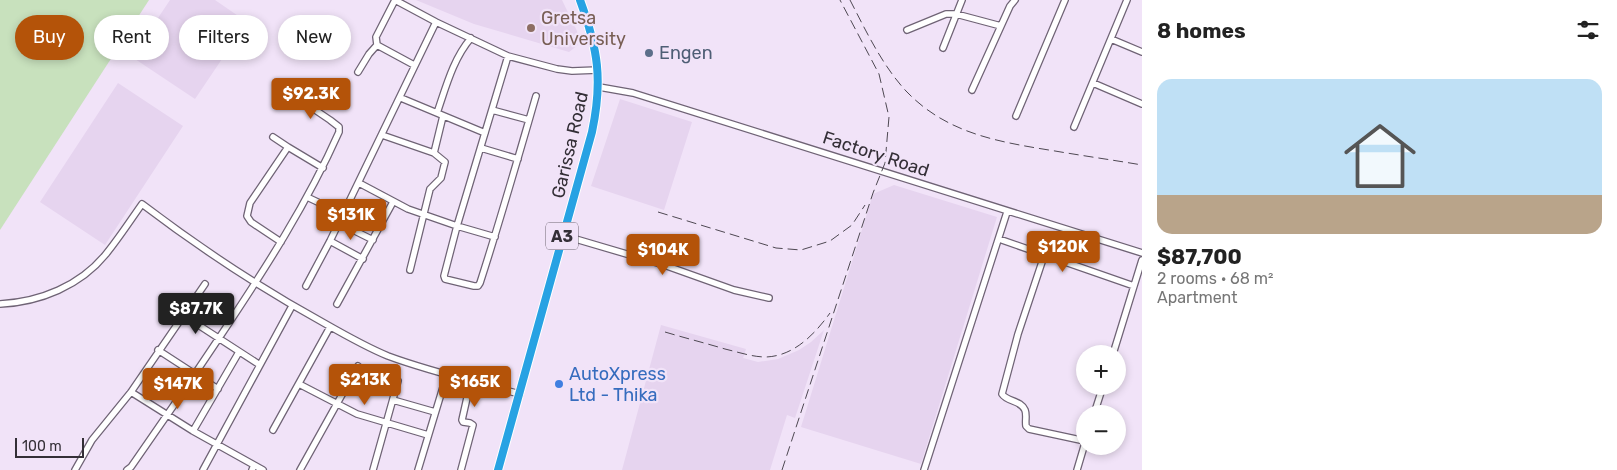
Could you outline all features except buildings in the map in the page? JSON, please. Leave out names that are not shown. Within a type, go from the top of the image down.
[{"type":"highway","name":"Garissa Road","points":[[498,470],[592,132],[599,87],[598,70],[591,33],[580,0]]},
{"type":"street","points":[[414,65],[375,42],[395,0],[436,22],[508,56],[557,69],[598,70]]},
{"type":"street","points":[[943,48],[962,0]]},
{"type":"street","points":[[972,90],[1010,6],[1015,0]]},
{"type":"street","points":[[1016,116],[1065,0]]},
{"type":"street","points":[[1074,127],[1127,0]]},
{"type":"street","points":[[906,30],[946,14],[956,14],[1001,26]]},
{"type":"street","points":[[306,286],[330,242],[401,98],[414,65],[436,22]]},
{"type":"street","points":[[434,152],[440,115],[456,61],[462,49],[471,38]]},
{"type":"street","points":[[1111,40],[1142,52]]},
{"type":"street","points":[[358,72],[377,44]]},
{"type":"street","points":[[508,56],[457,226],[444,276],[448,281],[478,286],[480,283],[536,96]]},
{"type":"street","points":[[1093,83],[1142,104]]},
{"type":"street","name":"Factory Road","points":[[599,87],[633,93],[1142,254]]},
{"type":"street","points":[[401,98],[485,133]]},
{"type":"street","points":[[132,469],[282,242],[323,168],[339,132],[339,127],[299,99]]},
{"type":"street","points":[[492,110],[528,120]]},
{"type":"street","points":[[382,135],[434,152],[444,160],[445,166],[439,182],[430,189],[410,270]]},
{"type":"street","points":[[273,137],[323,168]]},
{"type":"street","points":[[282,242],[251,222],[247,216],[247,210],[288,147]]},
{"type":"street","points":[[481,148],[518,160]]},
{"type":"street","points":[[359,183],[393,202],[424,215],[495,237]]},
{"type":"street","points":[[307,196],[343,214]]},
{"type":"street","points":[[337,304],[393,202]]},
{"type":"street","points":[[0,304],[29,301],[50,294],[70,284],[106,254],[142,204],[207,251],[292,306],[387,356],[520,394]]},
{"type":"street","points":[[924,470],[1007,212]]},
{"type":"street","points":[[339,223],[373,240]]},
{"type":"street","points":[[562,235],[664,266],[734,290],[769,298]]},
{"type":"street","points":[[999,240],[1134,286]]},
{"type":"street","points":[[330,242],[363,259]]},
{"type":"street","points":[[1044,256],[1018,334],[1002,394],[1004,397],[1022,405],[1025,409],[1026,426],[1030,430],[1076,440]]},
{"type":"street","points":[[1116,345],[1142,260]]},
{"type":"street","points":[[75,470],[96,434],[130,392],[205,284]]},
{"type":"street","points":[[203,470],[292,306]]},
{"type":"street","points":[[183,315],[260,365]]},
{"type":"street","points":[[273,430],[330,327]]},
{"type":"street","points":[[158,350],[218,389]]},
{"type":"street","points":[[193,431],[239,352]]},
{"type":"street","points":[[300,470],[358,366]]},
{"type":"street","points":[[418,470],[447,374]]},
{"type":"street","points":[[460,470],[473,425],[462,420],[471,380]]},
{"type":"street","points":[[373,470],[398,381]]},
{"type":"street","points":[[299,384],[357,414],[428,435]]},
{"type":"street","points":[[130,392],[253,468],[263,470]]},
{"type":"street","points":[[393,400],[435,412]]},
{"type":"street","points":[[1076,470],[1081,455]]},
{"type":"shaded area","points":[[170,0],[215,0],[237,15],[179,15],[179,60],[221,60],[195,99],[136,60],[169,60],[169,15],[160,15]]},
{"type":"shaded area","name":"Gretsa University","points":[[416,0],[562,0],[577,31],[578,45],[569,52],[474,24]]},
{"type":"shaded area","points":[[118,83],[183,126],[105,245],[40,202]]},
{"type":"shaded area","points":[[620,99],[692,122],[664,210],[591,186]]},
{"type":"shaded area","points":[[894,185],[997,217],[921,464],[801,427],[873,194]]},
{"type":"shaded area","points":[[661,325],[746,349],[743,358],[758,362],[778,359],[799,350],[824,330],[795,418],[787,415],[770,470],[622,470]]},
{"type":"green space","points":[[0,0],[149,0],[139,15],[94,15],[94,60],[110,60],[0,230]]},
{"type":"railway","points":[[782,470],[873,193],[885,163],[889,117],[879,74],[840,0]]},
{"type":"railway","points":[[850,0],[875,47],[897,81],[922,106],[956,127],[1014,144],[1142,165]]},
{"type":"railway","points":[[658,212],[776,248],[801,250],[830,241],[852,225],[865,205]]},
{"type":"railway","points":[[665,332],[745,354],[766,357],[776,356],[795,348],[811,336],[830,313]]},
{"type":"place","name":"Gretsa University","points":[[531,28]]},
{"type":"place","name":"Engen","points":[[649,53]]},
{"type":"place","name":"AutoXpress Ltd - Thika","points":[[559,384]]}]
